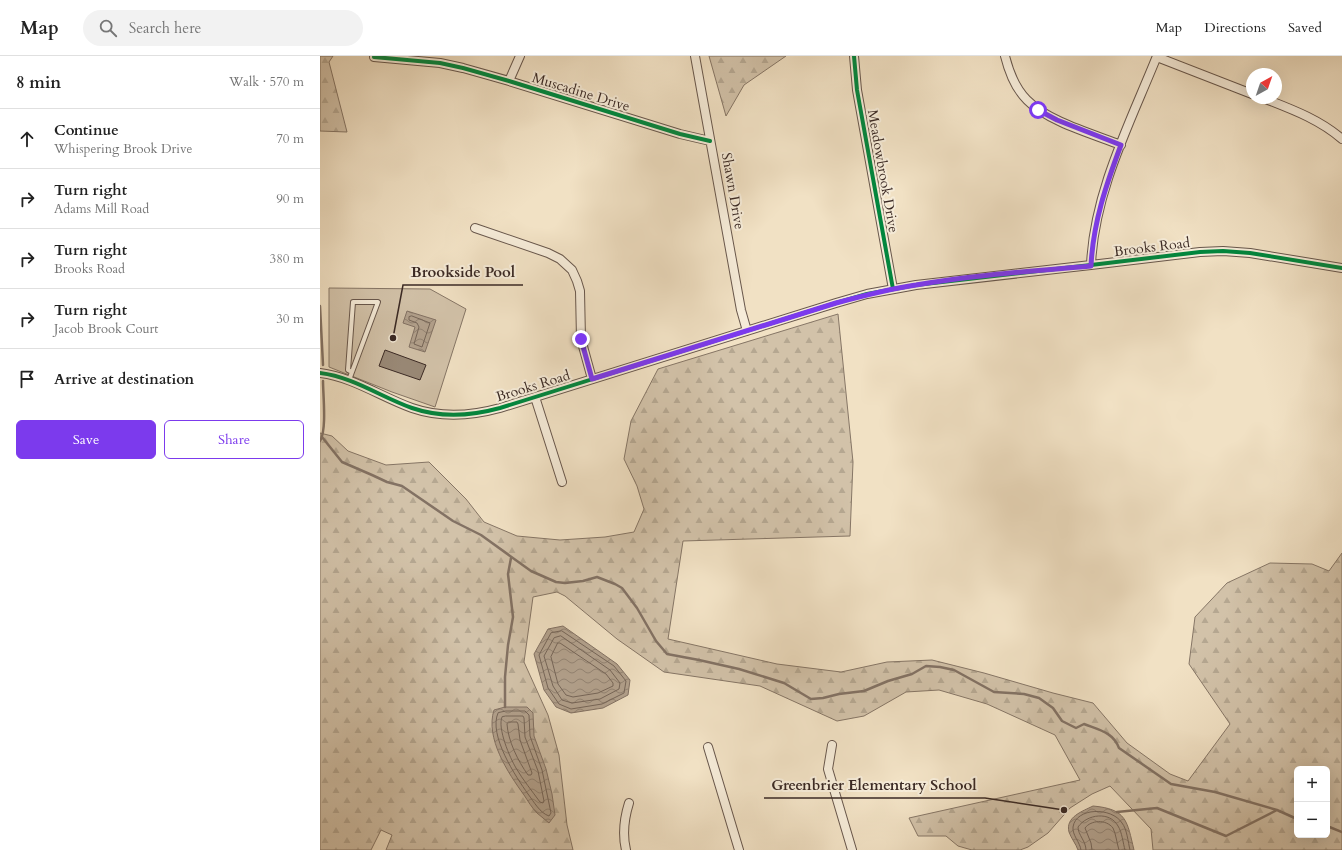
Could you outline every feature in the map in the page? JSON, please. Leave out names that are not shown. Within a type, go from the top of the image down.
[{"type":"street","points":[[509,81],[520,56]]},
{"type":"street","name":"Shawn Drive","points":[[695,56],[741,310],[747,331]]},
{"type":"street","name":"Meadowbrook Drive","points":[[854,56],[857,90],[893,289]]},
{"type":"street","points":[[1005,56],[1010,72],[1018,88],[1027,100],[1038,110],[1057,120],[1121,145]]},
{"type":"street","points":[[1091,266],[1092,246],[1101,202],[1121,145],[1157,56],[1246,92]]},
{"type":"street","name":"Muscadine Drive","points":[[374,57],[440,63],[463,68],[710,142]]},
{"type":"street","points":[[1277,104],[1322,124],[1342,139]]},
{"type":"street","points":[[475,228],[548,253],[560,259],[572,270],[580,291],[581,339],[592,379]]},
{"type":"street","name":"Brooks Road","points":[[320,373],[330,374],[349,380],[411,408],[442,414],[464,415],[482,413],[836,303],[893,289],[952,280],[1091,266],[1200,252],[1223,251],[1250,253],[1314,265],[1342,268]]},
{"type":"street","points":[[535,397],[562,482]]},
{"type":"street","points":[[832,745],[828,769],[852,850]]},
{"type":"street","points":[[708,747],[739,850]]},
{"type":"street","points":[[626,850],[624,840],[624,819],[629,803]]},
{"type":"lane","points":[[349,380],[355,365],[378,302],[352,302],[348,370],[352,372]]},
{"type":"green space","points":[[320,56],[333,56],[329,62],[347,132],[320,131]]},
{"type":"green space","points":[[709,56],[786,56],[744,85],[726,116]]},
{"type":"green space","points":[[329,288],[430,289],[466,309],[435,407],[329,367]]},
{"type":"green space","points":[[838,314],[853,462],[850,536],[683,541],[668,639],[777,664],[841,672],[887,662],[932,660],[984,673],[1093,703],[1127,743],[1170,774],[1188,781],[1230,724],[1189,664],[1195,617],[1227,583],[1270,563],[1312,564],[1329,571],[1342,553],[1342,850],[1153,850],[1151,829],[1110,786],[1092,794],[1070,808],[1048,833],[1028,847],[1020,850],[972,850],[958,846],[946,836],[918,836],[909,818],[1080,780],[1055,735],[987,704],[939,690],[906,692],[864,716],[837,721],[760,686],[664,672],[617,639],[565,596],[557,592],[533,597],[524,662],[548,715],[559,755],[567,825],[573,850],[386,850],[392,835],[381,830],[371,850],[320,850],[320,433],[332,436],[348,451],[386,465],[429,462],[466,499],[484,522],[517,536],[560,540],[605,537],[634,532],[644,509],[637,486],[624,459],[631,421],[658,369]]},
{"type":"water","points":[[407,311],[436,320],[425,352],[409,347],[415,327],[403,323]]},
{"type":"water","points":[[563,626],[617,664],[630,680],[628,695],[603,708],[571,713],[556,707],[544,690],[534,654],[548,629]]},
{"type":"water","points":[[505,707],[527,707],[533,713],[534,736],[546,769],[552,794],[555,815],[549,823],[535,811],[511,776],[495,743],[492,721],[494,710]]},
{"type":"water","points":[[1093,806],[1113,810],[1124,818],[1134,850],[1078,850],[1068,827],[1072,818],[1080,812]]},
{"type":"building","points":[[385,350],[426,365],[420,380],[379,366]]},
{"type":"waterway","points":[[320,306],[323,365]]},
{"type":"waterway","points":[[320,441],[324,421],[323,381]]},
{"type":"waterway","points":[[322,437],[342,462],[387,482],[402,486],[453,521],[481,535],[531,571],[556,582],[565,583],[583,581],[597,577],[622,588],[637,608],[656,641],[667,654],[739,669],[784,683],[811,699],[864,691],[888,681],[912,674],[926,666],[954,670],[994,692],[1024,694],[1039,698],[1053,708],[1062,721],[1076,728],[1084,724],[1105,732],[1113,738],[1119,748],[1171,784],[1215,792],[1277,810],[1294,818]]},
{"type":"waterway","points":[[505,707],[505,677],[508,645],[513,617],[508,574],[511,558]]},
{"type":"waterway","points":[[1117,812],[1157,808],[1226,836],[1277,810]]},
{"type":"waterway","points":[[1330,827],[1342,832]]},
{"type":"cycle path","points":[[854,56],[857,90],[893,289]]},
{"type":"cycle path","points":[[374,57],[440,63],[463,68],[680,134],[710,141]]},
{"type":"cycle path","points":[[320,373],[332,375],[355,383],[400,404],[423,411],[445,415],[478,413],[500,408],[836,303],[867,294],[916,285],[1200,252],[1223,251],[1250,253],[1342,268]]},
{"type":"place","name":"Brookside Pool","points":[[393,338]]},
{"type":"place","name":"Greenbrier Elementary School","points":[[1064,810]]},
{"type":"route","points":[[581,339],[592,379],[867,294],[952,280],[1091,266],[1092,246],[1101,202],[1121,145],[1057,120],[1038,110]]}]
